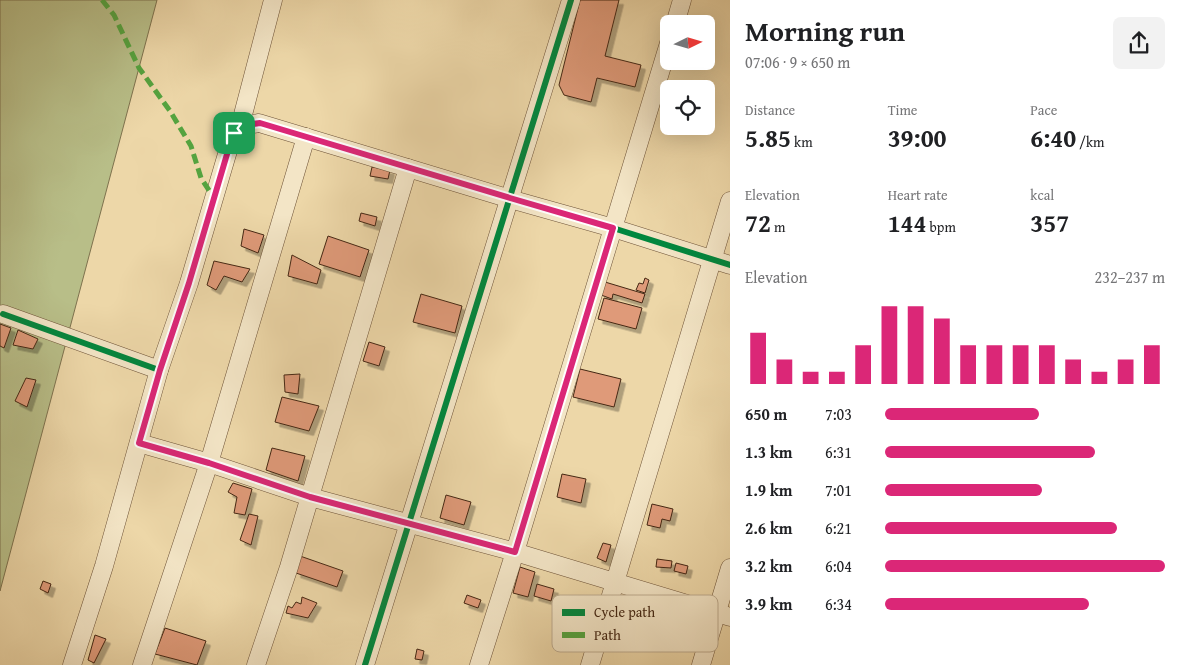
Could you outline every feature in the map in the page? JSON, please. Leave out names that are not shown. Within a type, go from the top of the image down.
[{"type":"street","points":[[72,665],[104,566],[160,370],[189,283],[230,144],[240,126],[273,0]]},
{"type":"street","points":[[365,665],[571,0]]},
{"type":"street","points":[[678,15],[682,0]]},
{"type":"street","points":[[479,665],[661,70]]},
{"type":"street","points":[[240,126],[260,123],[613,228],[730,265]]},
{"type":"street","points":[[142,665],[209,463],[306,137]]},
{"type":"street","points":[[256,665],[289,567],[408,168]]},
{"type":"street","points":[[612,595],[730,200]]},
{"type":"street","points":[[3,314],[160,370]]},
{"type":"street","points":[[139,443],[209,463],[310,497],[409,522],[658,595]]},
{"type":"street","points":[[723,615],[730,568]]},
{"type":"street","points":[[590,665],[594,652]]},
{"type":"street","points":[[701,665],[707,652]]},
{"type":"green space","points":[[0,0],[157,0],[0,591]]},
{"type":"building","points":[[580,0],[619,0],[605,56],[641,65],[635,87],[597,78],[591,102],[564,95],[559,85]]},
{"type":"building","points":[[372,167],[390,170],[388,179],[370,176]]},
{"type":"building","points":[[361,213],[377,217],[375,226],[359,221]]},
{"type":"building","points":[[244,229],[264,235],[258,253],[241,246]]},
{"type":"building","points":[[328,236],[369,250],[360,277],[319,264]]},
{"type":"building","points":[[292,255],[321,270],[317,284],[288,276]]},
{"type":"building","points":[[214,261],[250,269],[242,282],[224,276],[216,290],[207,285]]},
{"type":"building","points":[[645,278],[649,280],[645,293],[636,290],[639,283],[643,284]]},
{"type":"building","points":[[605,282],[645,294],[642,303],[613,294],[612,299],[601,295]]},
{"type":"building","points":[[421,294],[462,306],[455,333],[413,322]]},
{"type":"building","points":[[604,298],[642,308],[636,329],[598,319]]},
{"type":"building","points":[[0,324],[11,328],[4,348],[0,346]]},
{"type":"building","points":[[18,330],[38,339],[33,349],[13,345]]},
{"type":"building","points":[[369,342],[385,347],[379,366],[363,361]]},
{"type":"building","points":[[580,369],[621,379],[614,407],[573,397]]},
{"type":"building","points":[[300,374],[298,394],[285,392],[284,375]]},
{"type":"building","points":[[26,378],[36,380],[27,407],[15,401]]},
{"type":"building","points":[[282,397],[319,406],[309,431],[275,422]]},
{"type":"building","points":[[272,448],[305,456],[298,481],[266,470]]},
{"type":"building","points":[[562,474],[586,479],[581,503],[557,497]]},
{"type":"building","points":[[233,483],[252,489],[245,515],[234,513],[237,497],[228,492]]},
{"type":"building","points":[[446,495],[471,502],[464,525],[440,518]]},
{"type":"building","points":[[652,504],[673,509],[670,521],[662,519],[660,528],[647,525]]},
{"type":"building","points":[[249,514],[258,516],[251,545],[240,540]]},
{"type":"building","points":[[603,543],[611,545],[606,562],[597,558]]},
{"type":"building","points":[[300,556],[343,571],[337,587],[296,573]]},
{"type":"building","points":[[657,559],[672,561],[671,568],[656,567]]},
{"type":"building","points":[[676,563],[688,566],[686,574],[674,571]]},
{"type":"building","points":[[520,567],[535,572],[528,597],[513,593]]},
{"type":"building","points":[[43,581],[51,584],[48,593],[40,589]]},
{"type":"building","points":[[537,584],[554,589],[551,601],[534,596]]},
{"type":"building","points":[[467,595],[481,600],[478,608],[464,603]]},
{"type":"building","points":[[302,597],[317,603],[308,618],[286,613],[288,606],[292,608],[296,602],[301,604]]},
{"type":"building","points":[[165,628],[206,641],[197,665],[155,654]]},
{"type":"building","points":[[95,635],[106,639],[94,663],[88,660]]},
{"type":"building","points":[[417,649],[424,651],[422,660],[415,659]]},
{"type":"marked path","points":[[102,0],[114,15],[139,68],[170,111],[191,146],[201,178],[214,198]]},
{"type":"cycle path","points":[[365,665],[571,0]]},
{"type":"cycle path","points":[[3,314],[159,370],[189,283],[234,133],[240,126],[259,123],[613,228],[730,265]]},
{"type":"route","points":[[260,123],[613,228],[515,552],[409,522],[310,497],[209,463],[139,443],[234,133],[240,126],[260,123]]}]
